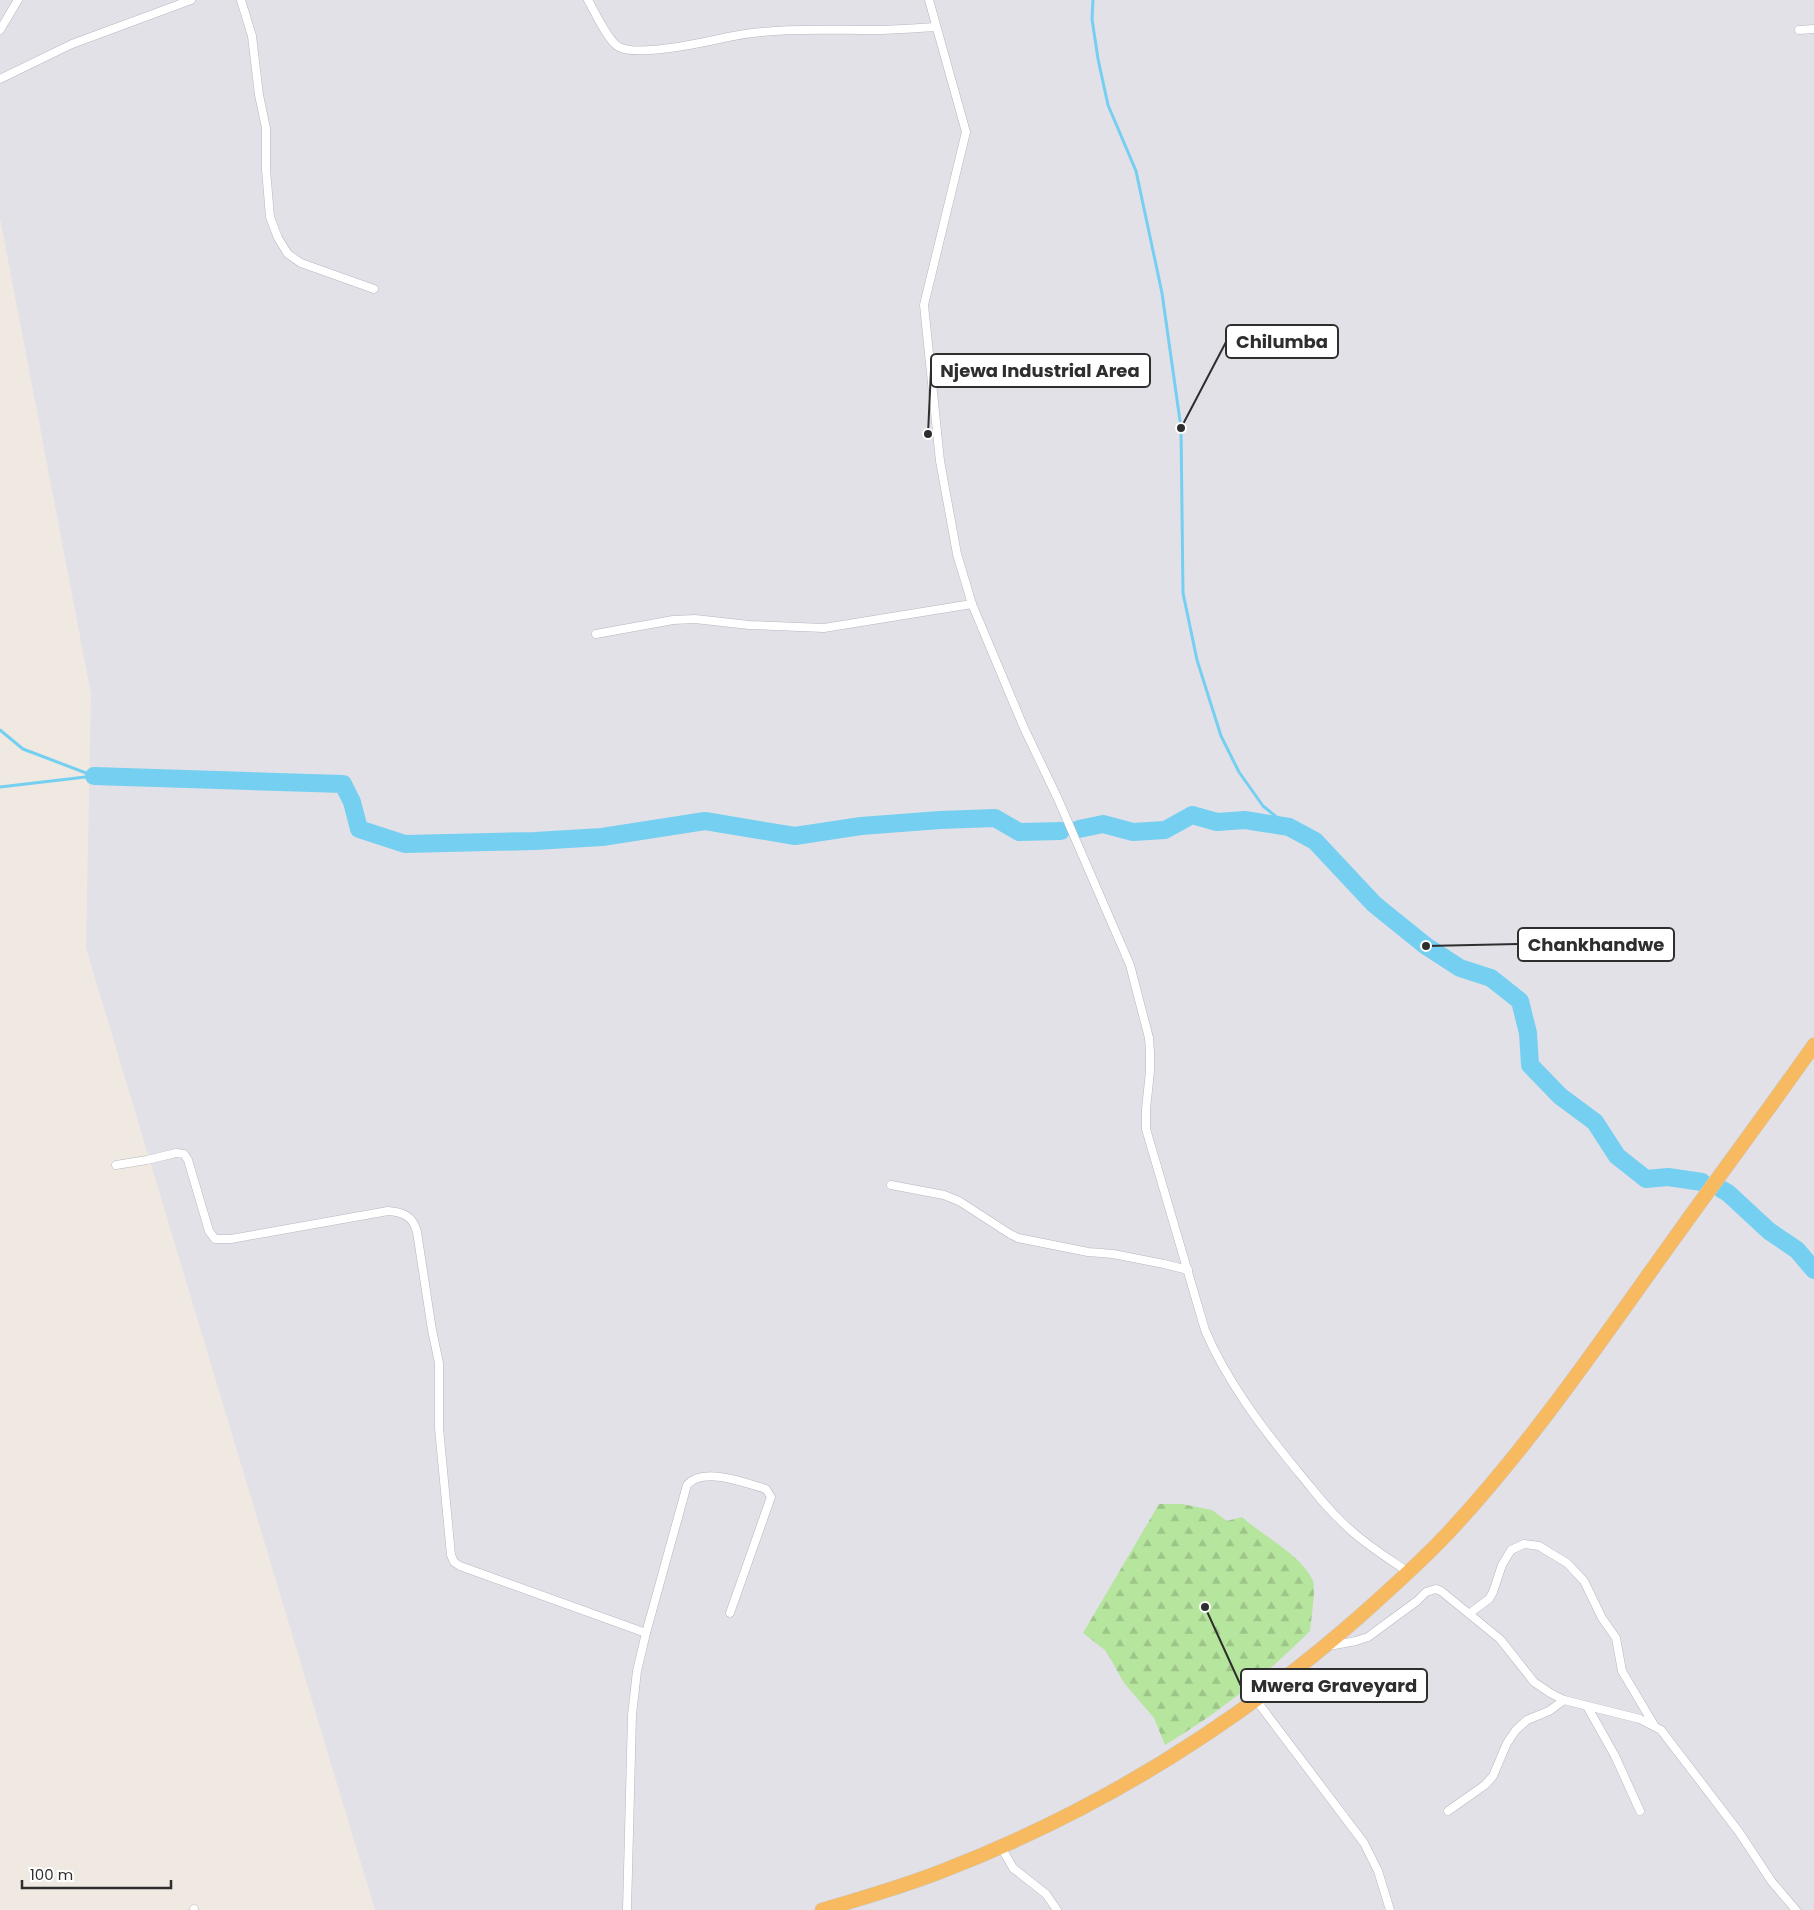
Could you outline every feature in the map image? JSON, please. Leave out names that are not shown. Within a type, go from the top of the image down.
[{"type":"highway","points":[[822,1910],[890,1890],[944,1871],[1087,1806],[1193,1745],[1256,1700],[1325,1646],[1408,1572],[1447,1534],[1530,1437],[1814,1045]]},
{"type":"street","points":[[0,30],[18,0]]},
{"type":"street","points":[[0,79],[22,66],[72,44],[192,0]]},
{"type":"street","points":[[241,0],[252,36],[259,94],[266,128],[266,169],[270,216],[278,238],[288,254],[301,263],[374,289]]},
{"type":"street","points":[[588,0],[613,42],[620,48],[629,49],[651,50],[708,42],[743,34],[936,27]]},
{"type":"street","points":[[929,0],[966,132],[924,305],[940,461],[957,554],[972,604],[1024,728],[1058,799],[1130,966],[1149,1038],[1150,1071],[1146,1129],[1205,1330],[1214,1350],[1274,1442],[1339,1520],[1408,1572]]},
{"type":"street","points":[[1798,30],[1814,29]]},
{"type":"street","points":[[596,634],[673,620],[695,619],[749,625],[824,628],[972,604]]},
{"type":"street","points":[[116,1165],[147,1160],[176,1152],[184,1154],[188,1160],[210,1231],[215,1239],[231,1239],[388,1212],[404,1214],[411,1218],[417,1232],[439,1363],[439,1428],[451,1555],[454,1562],[460,1566],[646,1632]]},
{"type":"street","points":[[891,1185],[944,1195],[959,1201],[1018,1238],[1088,1252],[1122,1256],[1188,1270]]},
{"type":"street","points":[[627,1910],[632,1715],[637,1671],[687,1485],[698,1477],[726,1478],[766,1489],[771,1497],[730,1612]]},
{"type":"street","points":[[1470,1613],[1489,1599],[1502,1565],[1511,1550],[1524,1544],[1540,1546],[1567,1563],[1584,1581],[1602,1618],[1616,1638],[1622,1671],[1656,1726],[1666,1735],[1687,1762],[1739,1832],[1772,1882],[1796,1910]]},
{"type":"street","points":[[1325,1646],[1368,1637],[1431,1590],[1441,1591],[1500,1639],[1534,1682],[1564,1700],[1640,1719],[1656,1726]]},
{"type":"street","points":[[1256,1700],[1364,1843],[1378,1870],[1390,1910]]},
{"type":"street","points":[[1448,1811],[1485,1785],[1493,1776],[1507,1743],[1516,1730],[1527,1720],[1549,1711],[1564,1700]]},
{"type":"street","points":[[1587,1706],[1615,1756],[1640,1811]]},
{"type":"street","points":[[1002,1846],[1013,1868],[1046,1894],[1057,1910]]},
{"type":"shaded area","points":[[0,0],[1814,0],[1814,1910],[375,1910],[86,948],[91,694],[0,218]]},
{"type":"green space","points":[[1159,1504],[1182,1504],[1212,1510],[1227,1521],[1242,1517],[1291,1554],[1308,1572],[1314,1585],[1310,1631],[1241,1692],[1205,1720],[1165,1745],[1154,1718],[1124,1683],[1106,1651],[1083,1633]]},
{"type":"waterway","points":[[1093,0],[1092,19],[1108,105],[1136,171],[1162,293],[1181,428],[1183,593],[1197,660],[1221,736],[1239,772],[1263,806],[1289,827]]},
{"type":"waterway","points":[[0,730],[23,749],[94,776]]},
{"type":"waterway","points":[[0,787],[94,776]]},
{"type":"waterway","points":[[94,776],[343,784],[352,802],[359,829],[405,844],[535,841],[602,837],[705,821],[795,836],[861,826],[995,818],[1019,832],[1061,831]]},
{"type":"waterway","points":[[1079,829],[1103,824],[1133,832],[1165,830],[1192,815],[1217,822],[1245,820],[1289,827],[1315,841],[1374,904],[1426,946],[1460,968],[1491,978],[1520,1001],[1528,1033],[1530,1065],[1560,1096],[1595,1122],[1617,1156],[1646,1179],[1668,1177],[1702,1182]]},
{"type":"waterway","points":[[1721,1189],[1728,1193],[1769,1231],[1797,1250],[1814,1270]]},
{"type":"place","name":"Chilumba","points":[[1181,428]]},
{"type":"place","name":"Njewa Industrial Area","points":[[928,434]]},
{"type":"place","name":"Chankhandwe","points":[[1426,946]]},
{"type":"place","name":"Mwera Graveyard","points":[[1205,1607]]}]
